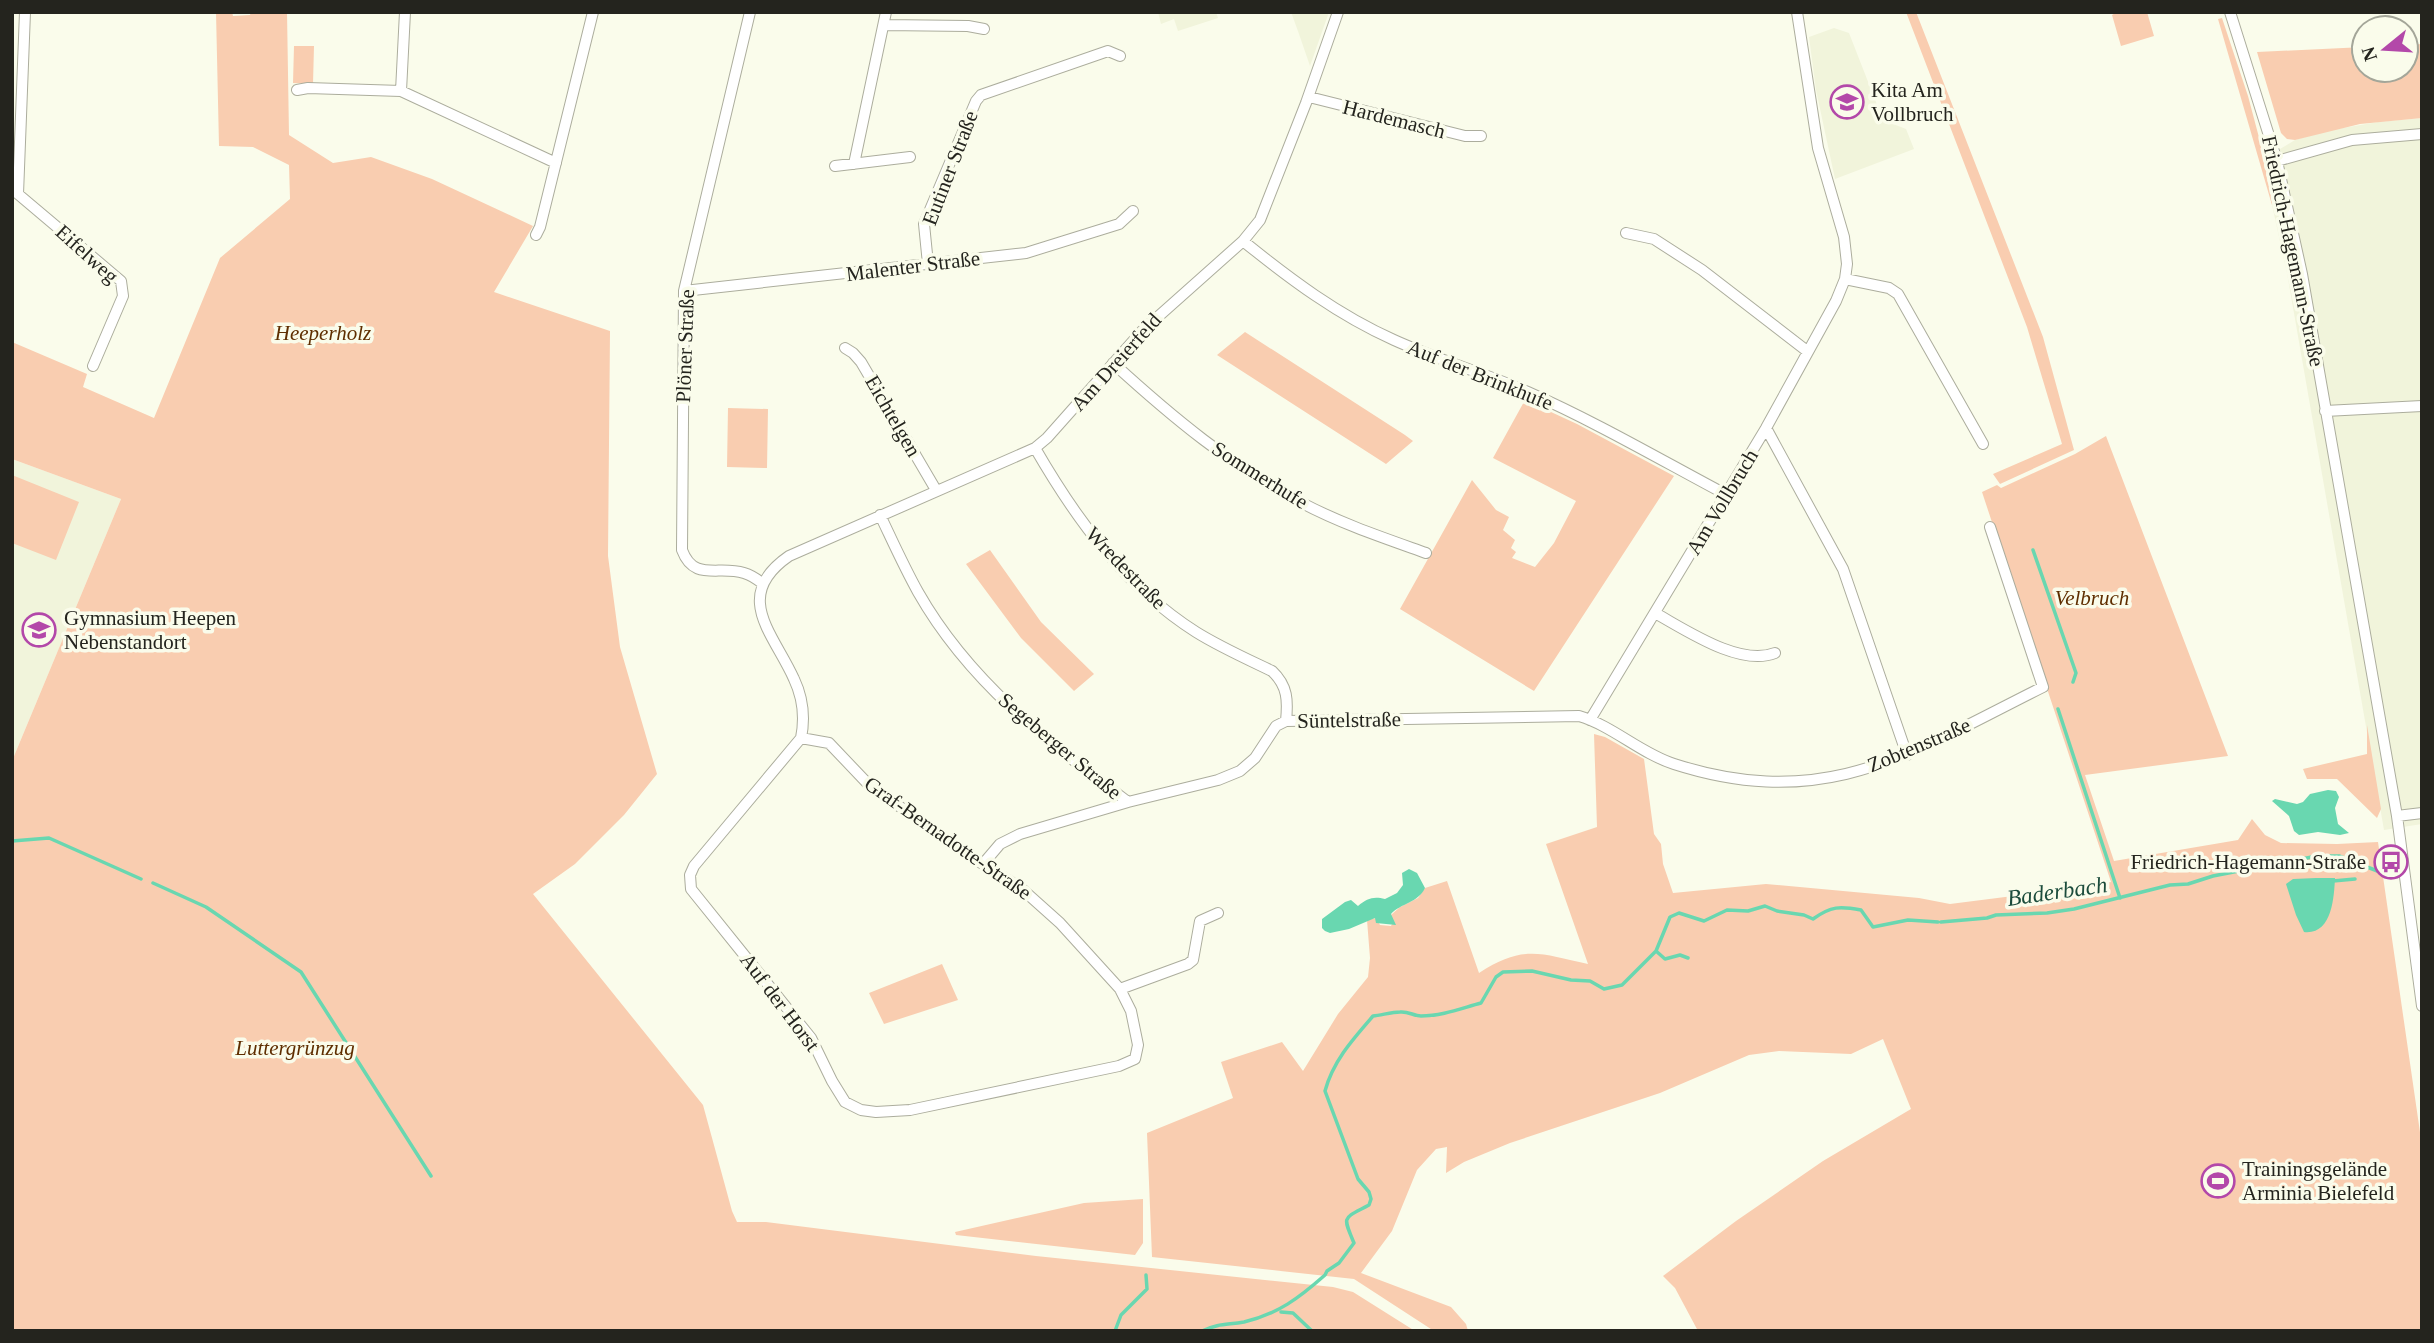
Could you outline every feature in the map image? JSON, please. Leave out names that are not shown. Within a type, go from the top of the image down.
[{"type":"street","name":"Eifelweg","points":[[25,12],[15,191],[118,278],[122,285],[123,296],[93,366]]},
{"type":"street","points":[[401,92],[405,12]]},
{"type":"street","points":[[536,234],[540,227],[593,12]]},
{"type":"street","name":"Plöner Straße","points":[[750,12],[684,291],[682,550],[690,565],[696,568],[743,572],[763,584]]},
{"type":"street","points":[[854,164],[887,12]]},
{"type":"street","name":"Am Dreierfeld","points":[[763,584],[770,572],[789,556],[1035,447],[1059,425],[1161,312],[1242,241],[1260,220],[1309,97],[1338,12]]},
{"type":"street","name":"Am Vollbruch","points":[[1590,720],[1766,428],[1836,301],[1845,279],[1845,244],[1818,148],[1797,12]]},
{"type":"street","name":"Friedrich-Hagemann-Straße","points":[[2231,12],[2277,161],[2302,274],[2397,817],[2422,1006]]},
{"type":"street","points":[[884,25],[968,26],[984,29]]},
{"type":"street","name":"Eutiner Straße","points":[[928,264],[924,224],[976,101],[981,95],[1108,51],[1120,56]]},
{"type":"street","points":[[297,90],[308,88],[401,92],[555,163]]},
{"type":"street","name":"Hardemasch","points":[[1309,97],[1465,136],[1481,136]]},
{"type":"street","points":[[2277,161],[2352,140],[2422,134]]},
{"type":"street","points":[[835,166],[910,157]]},
{"type":"street","name":"Malenter Straße","points":[[684,291],[1035,251],[1119,224],[1133,211]]},
{"type":"street","points":[[1626,233],[1654,239],[1702,270],[1807,351]]},
{"type":"street","name":"Auf der Brinkhufe","points":[[1242,241],[1300,286],[1340,312],[1391,339],[1526,391],[1581,417],[1727,495]]},
{"type":"street","points":[[1845,279],[1889,288],[1898,294],[1983,444]]},
{"type":"street","name":"Eichtelgen","points":[[845,348],[862,362],[936,490]]},
{"type":"street","name":"Sommerhufe","points":[[1114,363],[1174,417],[1217,450],[1301,503],[1343,523],[1426,553]]},
{"type":"street","points":[[2325,411],[2422,406]]},
{"type":"street","points":[[1766,428],[1843,569],[1907,755]]},
{"type":"street","name":"Wredestraße","points":[[1035,447],[1086,530],[1145,593],[1195,631],[1272,671],[1281,679],[1288,704],[1286,721]]},
{"type":"street","name":"Segeberger Straße","points":[[880,515],[918,592],[943,629],[986,683],[1047,741],[1128,802]]},
{"type":"street","name":"Zobtenstraße","points":[[1590,720],[1646,753],[1672,763],[1746,780],[1823,779],[1851,774],[1907,755],[2043,687],[1990,527]]},
{"type":"street","points":[[763,584],[761,606],[766,629],[794,678],[802,700],[801,738]]},
{"type":"street","points":[[1655,613],[1715,645],[1766,657],[1775,653]]},
{"type":"street","name":"Süntelstraße","points":[[983,864],[1000,844],[1020,834],[1128,802],[1218,780],[1240,771],[1255,758],[1276,726],[1286,721],[1568,715],[1590,720]]},
{"type":"street","name":"Graf-Bernadotte-Straße","points":[[801,738],[829,743],[869,785],[1037,901],[1060,923],[1120,989],[1131,1012],[1138,1045],[1135,1059]]},
{"type":"street","name":"Auf der Horst","points":[[801,738],[694,866],[690,882],[695,896],[811,1038],[845,1102],[869,1111],[910,1110],[1119,1066],[1135,1059]]},
{"type":"street","points":[[2397,817],[2422,813]]},
{"type":"street","points":[[1120,989],[1188,964],[1196,954],[1200,920],[1218,913]]},
{"type":"shaded area","points":[[1158,12],[1216,12],[1218,18],[1178,31],[1174,19],[1161,24]]},
{"type":"shaded area","points":[[1291,12],[1329,12],[1310,66],[1299,34]]},
{"type":"shaded area","name":"Kita Am Vollbruch","points":[[1834,28],[1849,33],[1883,120],[1906,129],[1914,149],[1835,179],[1816,90],[1809,37]]},
{"type":"shaded area","points":[[2422,118],[2422,824],[2384,830],[2287,273],[2272,205],[2274,194],[2265,158],[2295,140],[2325,131]]},
{"type":"shaded area","name":"Gymnasium Heepen Nebenstandort","points":[[12,459],[121,499],[12,761]]},
{"type":"shaded area","points":[[2336,791],[2339,797],[2335,808],[2338,824],[2349,833],[2340,835],[2318,832],[2299,835],[2294,831],[2289,816],[2272,801],[2275,799],[2297,804],[2310,794]]},
{"type":"shaded area","points":[[1409,869],[1417,873],[1425,888],[1418,897],[1391,914],[1396,925],[1376,923],[1375,918],[1349,929],[1330,933],[1322,928],[1322,919],[1345,902],[1351,900],[1358,906],[1371,898],[1385,899],[1397,893],[1403,885],[1402,873]]},
{"type":"shaded area","points":[[2335,878],[2332,905],[2326,922],[2321,928],[2304,932],[2286,884],[2293,879]]},
{"type":"green space","name":"Luttergrünzug","points":[[216,12],[232,12],[233,16],[250,15],[251,12],[287,12],[289,135],[333,163],[371,157],[432,179],[533,226],[494,292],[610,331],[608,556],[620,647],[657,774],[624,815],[575,864],[533,894],[703,1105],[737,1222],[766,1222],[1036,1256],[1333,1287],[1353,1292],[1415,1331],[12,1331],[12,761],[121,499],[12,459],[12,342],[87,374],[83,387],[154,418],[220,258],[290,199],[289,165],[253,147],[219,146]]},
{"type":"green space","points":[[1906,12],[1916,12],[2043,337],[2074,450],[2000,484],[1993,474],[2062,444],[2027,327]]},
{"type":"green space","points":[[2117,12],[2147,12],[2154,36],[2121,46],[2112,15]]},
{"type":"green space","points":[[2222,18],[2248,96],[2274,194],[2272,205],[2218,19]]},
{"type":"green space","points":[[2420,44],[2422,118],[2360,124],[2295,140],[2287,139],[2281,133],[2257,52],[2350,48],[2350,84],[2420,84]]},
{"type":"green space","points":[[294,46],[314,46],[313,84],[293,83]]},
{"type":"green space","points":[[1245,332],[1413,441],[1386,464],[1217,355]]},
{"type":"green space","points":[[1525,400],[1577,424],[1674,476],[1534,691],[1400,609],[1472,480],[1496,510],[1509,517],[1503,530],[1515,540],[1511,548],[1516,552],[1512,558],[1535,567],[1554,543],[1576,501],[1493,458]]},
{"type":"green space","points":[[728,408],[768,409],[767,468],[727,467]]},
{"type":"green space","name":"Velbruch","points":[[2106,436],[2228,756],[2085,775],[2114,861],[2238,840],[2252,819],[2265,835],[2281,843],[2378,842],[2422,1146],[2422,1331],[1698,1331],[1675,1288],[1663,1276],[1823,1161],[1911,1109],[1883,1039],[1851,1054],[1779,1051],[1749,1055],[1660,1093],[1510,1143],[1464,1162],[1446,1173],[1447,1147],[1436,1149],[1417,1170],[1392,1231],[1361,1273],[1451,1307],[1466,1324],[1468,1331],[1434,1331],[1354,1279],[1152,1257],[1147,1133],[1233,1098],[1221,1062],[1282,1042],[1303,1071],[1338,1014],[1368,977],[1370,958],[1367,920],[1376,918],[1380,925],[1391,926],[1391,915],[1400,907],[1418,898],[1425,888],[1447,881],[1479,973],[1508,958],[1532,954],[1588,964],[1546,844],[1597,827],[1594,734],[1605,737],[1644,759],[1654,834],[1661,844],[1663,864],[1673,893],[1766,884],[1919,898],[1950,904],[2013,896],[2059,894],[2111,882],[1982,492],[1997,485],[2001,488],[2075,454]]},
{"type":"green space","points":[[12,475],[79,502],[56,560],[12,543]]},
{"type":"green space","points":[[990,550],[1041,622],[1094,674],[1074,691],[1021,638],[966,564]]},
{"type":"green space","points":[[2367,725],[2381,809],[2377,818],[2337,779],[2307,779],[2303,769],[2367,754]]},
{"type":"green space","points":[[942,964],[958,1000],[884,1024],[869,993]]},
{"type":"green space","points":[[1143,1199],[1143,1243],[1135,1255],[956,1235],[955,1232],[1084,1203]]},
{"type":"waterway","points":[[2033,550],[2076,673],[2073,682]]},
{"type":"waterway","points":[[2058,709],[2120,898]]},
{"type":"waterway","points":[[12,841],[49,838],[141,879]]},
{"type":"waterway","name":"Baderbach","points":[[1941,922],[2074,909],[2170,885],[2188,884],[2213,876],[2317,856],[2339,856],[2380,872]]},
{"type":"waterway","name":"Baderbach","points":[[2333,881],[2355,879]]},
{"type":"waterway","points":[[153,883],[206,907],[301,972],[431,1176]]},
{"type":"waterway","name":"Baderbach","points":[[1202,1331],[1218,1325],[1256,1319],[1288,1304],[1339,1263],[1354,1243],[1347,1219],[1369,1205],[1371,1199],[1369,1192],[1358,1179],[1325,1091],[1338,1060],[1373,1016],[1394,1012],[1429,1016],[1481,1003],[1496,977],[1503,972],[1532,971],[1571,980],[1590,981],[1604,989],[1622,985],[1656,951],[1670,917],[1679,913],[1704,921],[1727,910],[1748,911],[1765,906],[1813,919],[1831,909],[1841,908],[1861,910],[1873,927],[1908,920],[1938,922]]},
{"type":"waterway","points":[[1656,951],[1665,959],[1680,955],[1688,958]]},
{"type":"waterway","points":[[1115,1331],[1121,1315],[1147,1289],[1146,1275]]},
{"type":"waterway","points":[[1281,1312],[1293,1313],[1312,1331]]},
{"type":"place","name":"Kita Am Vollbruch","points":[[1847,102]]},
{"type":"place","name":"Gymnasium Heepen Nebenstandort","points":[[39,630]]},
{"type":"place","name":"Friedrich-Hagemann-Straße","points":[[2391,862]]},
{"type":"place","name":"Trainingsgelände Arminia Bielefeld","points":[[2218,1181]]},
{"type":"park label","name":"Heeperholz","points":[[323,333]]}]
